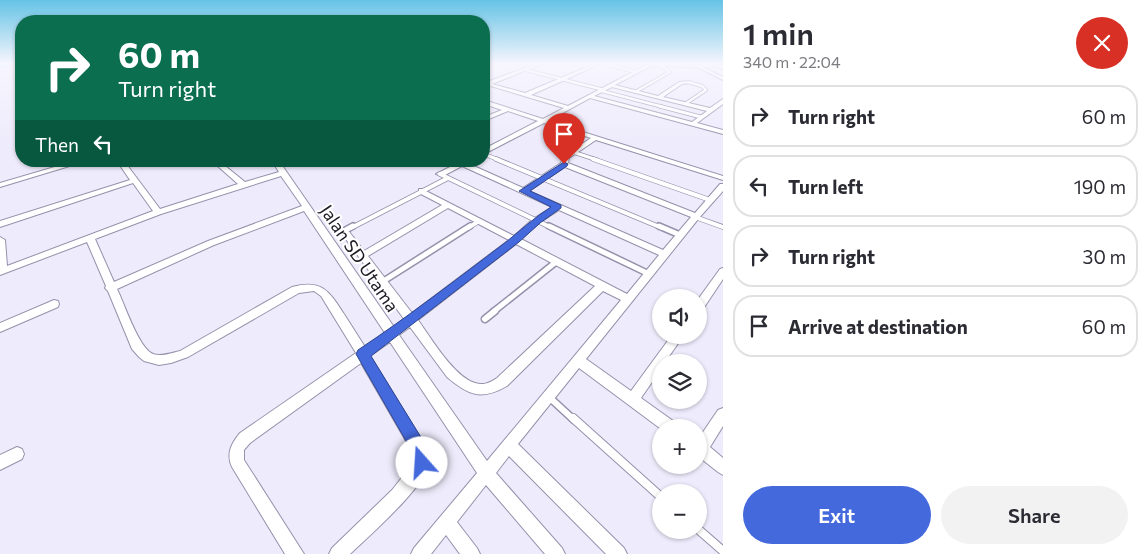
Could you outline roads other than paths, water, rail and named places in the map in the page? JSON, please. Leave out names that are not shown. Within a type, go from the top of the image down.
[{"type":"street","points":[[507,90],[570,108]]},
{"type":"street","points":[[526,95],[538,90]]},
{"type":"street","points":[[490,150],[603,90]]},
{"type":"street","points":[[627,90],[711,110]]},
{"type":"street","points":[[658,98],[670,90]]},
{"type":"street","points":[[592,97],[723,132]]},
{"type":"street","points":[[693,124],[723,101]]},
{"type":"street","points":[[420,554],[680,235],[723,186],[490,104]]},
{"type":"street","points":[[490,117],[506,110]]},
{"type":"street","points":[[524,191],[564,164],[566,157],[592,140],[723,178]]},
{"type":"street","points":[[564,164],[570,168],[696,216]]},
{"type":"street","points":[[0,185],[63,167]]},
{"type":"street","points":[[124,167],[158,212]]},
{"type":"street","points":[[222,167],[242,184]]},
{"type":"street","name":"Jalan SD Utama","points":[[278,167],[486,473],[556,554]]},
{"type":"street","points":[[440,174],[452,167]]},
{"type":"street","points":[[472,167],[665,254]]},
{"type":"street","points":[[0,240],[1,271],[158,212],[242,184],[282,173]]},
{"type":"street","points":[[0,224],[133,181]]},
{"type":"street","points":[[422,191],[628,299]]},
{"type":"street","points":[[362,256],[448,204]]},
{"type":"street","points":[[296,554],[237,462],[237,448],[245,438],[391,335],[515,240],[536,220],[558,206]]},
{"type":"street","points":[[110,288],[211,243],[305,208]]},
{"type":"street","points":[[344,231],[451,373],[469,387],[487,390],[502,382],[602,286]]},
{"type":"street","points":[[90,238],[138,349],[145,357],[158,360],[171,359],[184,354],[296,290],[316,287],[328,297],[421,452],[422,463],[418,472],[396,496],[338,554]]},
{"type":"street","points":[[707,298],[719,286],[723,271]]},
{"type":"street","points":[[0,328],[54,304]]},
{"type":"street","points":[[633,399],[672,344]]},
{"type":"street","points":[[578,360],[659,419]]},
{"type":"street","points":[[707,437],[723,414]]},
{"type":"street","points":[[509,445],[618,554]]},
{"type":"street","points":[[0,463],[17,454]]},
{"type":"street","points":[[707,455],[723,467]]},
{"type":"street","points":[[446,521],[471,554]]},
{"type":"lane","points":[[603,90],[701,117]]},
{"type":"lane","points":[[635,92],[639,90]]},
{"type":"lane","points":[[685,104],[706,90]]},
{"type":"lane","points":[[573,152],[710,200]]},
{"type":"lane","points":[[490,156],[680,235]]},
{"type":"lane","points":[[440,174],[648,274]]},
{"type":"lane","points":[[344,231],[448,178]]},
{"type":"lane","points":[[696,216],[723,228]]},
{"type":"lane","points":[[382,282],[479,221]]},
{"type":"lane","points":[[485,319],[556,262]]},
{"type":"lane","points":[[548,397],[652,489]]},
{"type":"lane","points":[[707,537],[723,552]]}]
